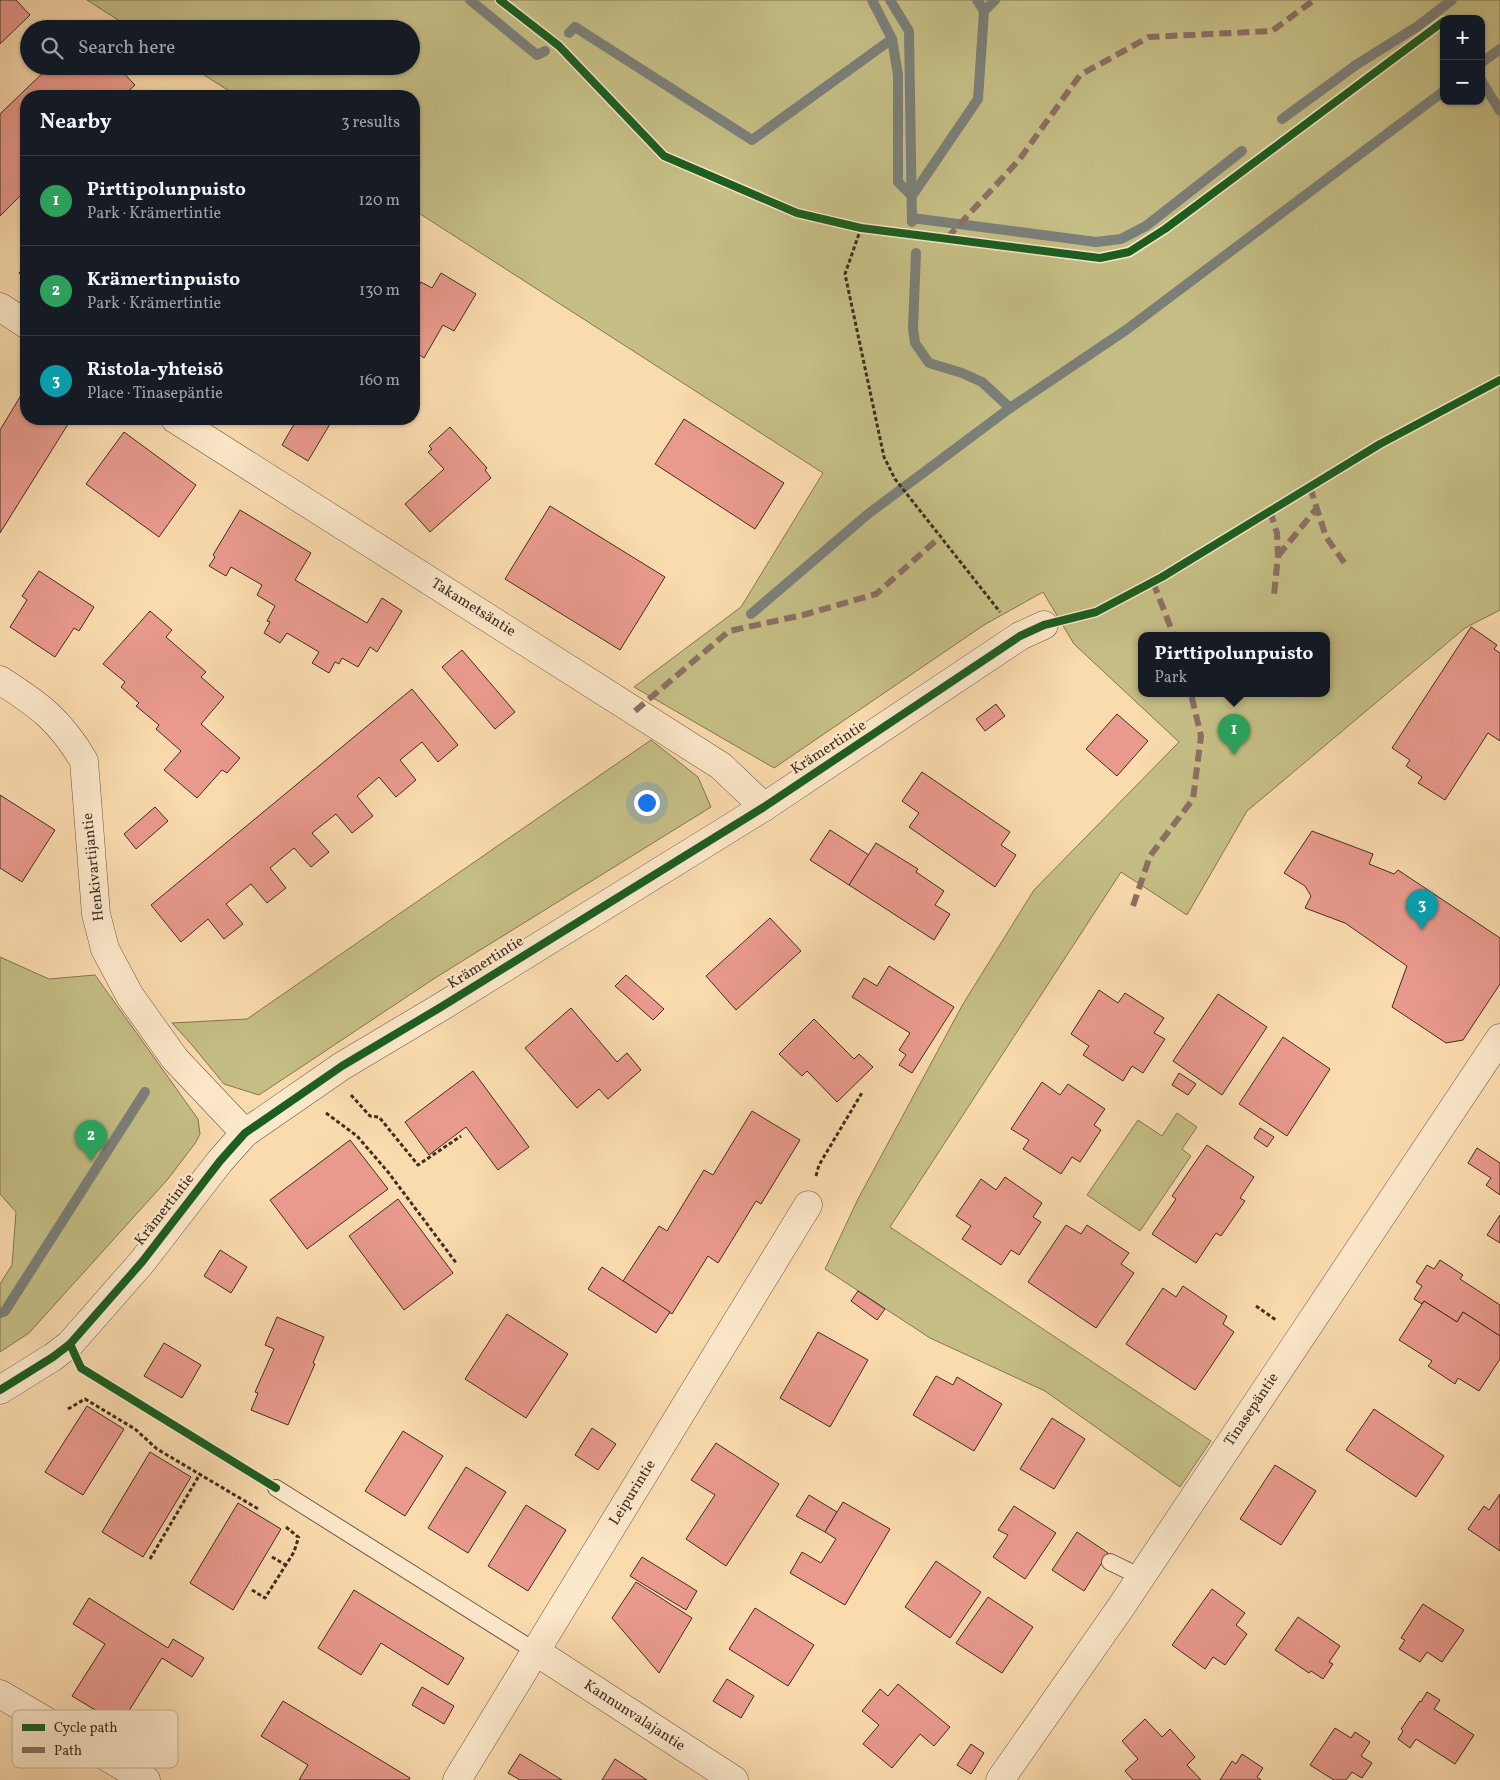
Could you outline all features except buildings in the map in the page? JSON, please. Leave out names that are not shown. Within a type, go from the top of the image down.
[{"type":"street","points":[[0,307],[20,320]]},
{"type":"street","name":"Takametsäntie","points":[[184,425],[721,766],[764,807]]},
{"type":"street","name":"Krämertintie","points":[[0,1390],[53,1357],[70,1344],[142,1262],[220,1161],[245,1133],[342,1066],[441,1007],[764,807],[1020,636],[1044,625]]},
{"type":"street","name":"Henkivartijantie","points":[[0,680],[29,699],[53,719],[71,739],[84,761],[96,914],[105,949],[130,996],[175,1059],[245,1133]]},
{"type":"street","name":"Tinasepäntie","points":[[1000,1780],[1141,1577],[1500,1038]]},
{"type":"street","name":"Leipurintie","points":[[457,1780],[808,1205]]},
{"type":"street","name":"Kannunvalajantie","points":[[535,1651],[734,1780]]},
{"type":"street","points":[[0,1694],[27,1710]]},
{"type":"street","points":[[126,1768],[146,1780]]},
{"type":"lane","points":[[276,1488],[535,1651]]},
{"type":"lane","points":[[1110,1562],[1141,1577]]},
{"type":"path","points":[[852,226],[871,230]]},
{"type":"path","points":[[861,228],[845,274],[884,457],[895,480],[1001,613]]},
{"type":"path","points":[[347,1090],[370,1116],[379,1117],[418,1165],[461,1136]]},
{"type":"path","points":[[808,1205],[819,1165],[863,1091]]},
{"type":"path","points":[[320,1108],[357,1136],[388,1172],[458,1264]]},
{"type":"path","points":[[68,1409],[85,1399],[135,1429],[157,1448],[264,1512]]},
{"type":"path","points":[[150,1559],[200,1474]]},
{"type":"path","points":[[252,1590],[265,1598],[294,1552],[298,1537],[315,1513]]},
{"type":"path","points":[[280,1522],[298,1537]]},
{"type":"path","points":[[272,1558],[286,1565]]},
{"type":"shaded area","points":[[87,0],[1500,0],[1500,610],[1465,628],[1247,811],[1187,915],[1121,872],[890,1227],[1211,1441],[1180,1487],[1045,1391],[930,1338],[825,1269],[858,1199],[963,1004],[1034,890],[1179,742],[1074,644],[1043,592],[984,625],[774,768],[634,687],[741,607],[823,473],[420,214],[420,90],[228,90],[204,75],[420,75],[420,20],[118,20]]},
{"type":"shaded area","points":[[651,740],[698,777],[711,807],[435,978],[259,1095],[224,1084],[172,1023],[247,1019]]},
{"type":"shaded area","points":[[0,957],[49,979],[95,975],[198,1119],[200,1134],[168,1179],[29,1333],[0,1352],[0,1284],[12,1265],[16,1212],[0,1194]]},
{"type":"shaded area","points":[[1177,1113],[1197,1127],[1182,1149],[1191,1156],[1140,1231],[1087,1195],[1138,1120],[1162,1136]]},
{"type":"waterway","points":[[470,0],[537,55],[545,51]]},
{"type":"waterway","points":[[872,0],[892,39],[898,75],[898,182],[912,196],[978,99],[984,11],[995,0]]},
{"type":"waterway","points":[[890,0],[909,31],[912,222]]},
{"type":"waterway","points":[[977,0],[984,11]]},
{"type":"waterway","points":[[1282,119],[1356,65],[1418,26],[1452,0]]},
{"type":"waterway","points":[[569,33],[575,27],[752,140],[892,39]]},
{"type":"waterway","points":[[1485,60],[1500,49]]},
{"type":"waterway","points":[[1485,87],[1500,111]]},
{"type":"waterway","points":[[751,614],[868,514],[1010,408],[1126,330],[1440,94]]},
{"type":"waterway","points":[[912,218],[1096,242],[1121,239],[1146,226],[1242,151]]},
{"type":"waterway","points":[[916,253],[913,328],[915,343],[929,363],[962,373],[982,382],[1010,408]]},
{"type":"waterway","points":[[0,1313],[5,1311],[145,1092]]},
{"type":"marked path","points":[[947,238],[1019,160],[1080,75],[1149,37],[1272,31],[1314,0]]},
{"type":"marked path","points":[[1310,487],[1326,537],[1346,565]]},
{"type":"marked path","points":[[1278,556],[1316,509]]},
{"type":"marked path","points":[[1270,511],[1277,533],[1278,556],[1274,595]]},
{"type":"marked path","points":[[635,711],[729,631],[803,615],[876,594],[940,537]]},
{"type":"marked path","points":[[1153,582],[1172,632]]},
{"type":"marked path","points":[[1133,906],[1150,856],[1193,799],[1201,736],[1192,697]]},
{"type":"cycle path","points":[[500,0],[559,46],[664,156],[797,213],[861,228],[1100,258],[1129,252],[1165,229],[1440,24]]},
{"type":"cycle path","points":[[0,1390],[53,1357],[70,1344],[142,1262],[220,1161],[245,1133],[342,1066],[441,1007],[764,807],[1020,636],[1044,625],[1096,612],[1162,577],[1380,444],[1500,380]]},
{"type":"cycle path","points":[[70,1344],[81,1368],[276,1488]]},
{"type":"place","name":"Pirttipolunpuisto","points":[[1234,755]]},
{"type":"place","name":"Ristola-yhteisö","points":[[1422,930]]},
{"type":"place","name":"Krämertinpuisto","points":[[91,1161]]}]
